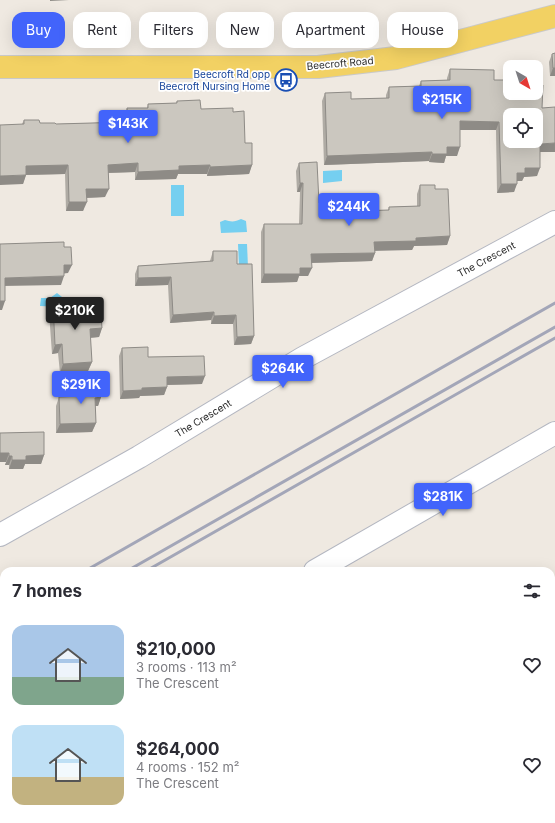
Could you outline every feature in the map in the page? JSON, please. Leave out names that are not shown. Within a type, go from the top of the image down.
[{"type":"main road","name":"Beecroft Road","points":[[0,67],[318,67],[396,58],[555,16]]},
{"type":"street","name":"The Crescent","points":[[0,535],[138,457],[302,358],[555,222]]},
{"type":"street","points":[[322,567],[555,433]]},
{"type":"water","points":[[342,170],[342,181],[323,183],[323,171]]},
{"type":"water","points":[[171,185],[184,185],[184,216],[171,216]]},
{"type":"water","points":[[241,219],[246,221],[247,232],[221,233],[220,222],[225,220],[235,221]]},
{"type":"water","points":[[238,244],[247,244],[248,267],[239,268]]},
{"type":"water","points":[[57,293],[62,297],[61,307],[40,306],[41,298],[50,298]]},
{"type":"building","points":[[555,53],[555,68],[553,68],[552,54]]},
{"type":"building","points":[[450,69],[494,70],[494,80],[503,80],[503,100],[542,100],[542,108],[503,108],[503,148],[540,148],[540,168],[525,168],[525,173],[517,173],[517,184],[501,184],[499,122],[460,121],[460,147],[447,147],[447,154],[432,154],[432,152],[327,156],[325,93],[351,92],[351,99],[389,98],[389,87],[421,86],[421,81],[450,80]]},
{"type":"building","points":[[200,100],[201,109],[233,108],[233,112],[244,111],[245,143],[252,143],[252,165],[210,167],[210,165],[179,166],[179,170],[138,172],[138,163],[108,165],[109,189],[86,189],[87,202],[69,202],[68,165],[26,166],[26,175],[0,176],[0,125],[24,124],[24,120],[39,120],[40,123],[56,124],[128,122],[127,108],[148,108],[148,104],[177,103],[177,101]]},
{"type":"building","points":[[555,107],[555,143],[543,144],[542,108]]},
{"type":"building","points":[[317,162],[319,203],[349,202],[350,205],[358,205],[358,211],[389,210],[389,207],[420,206],[420,185],[435,185],[435,189],[448,189],[450,236],[416,238],[416,241],[374,242],[375,253],[311,254],[312,268],[300,268],[300,274],[264,274],[264,224],[302,224],[303,183],[300,183],[299,163]]},
{"type":"building","points":[[64,242],[64,247],[71,247],[72,265],[64,265],[64,276],[5,278],[5,301],[0,301],[0,244]]},
{"type":"building","points":[[213,251],[237,251],[237,264],[252,264],[254,336],[237,337],[236,315],[214,316],[214,312],[173,315],[171,277],[138,278],[138,266],[213,261]]},
{"type":"building","points":[[77,302],[77,308],[87,308],[94,315],[101,315],[102,328],[90,329],[92,362],[63,364],[62,344],[55,345],[53,303]]},
{"type":"building","points":[[148,347],[148,357],[204,356],[205,376],[167,377],[167,387],[142,388],[142,390],[123,391],[122,348]]},
{"type":"building","points":[[101,380],[101,397],[95,398],[96,423],[60,424],[59,397],[82,396],[81,381]]},
{"type":"building","points":[[44,432],[44,455],[26,456],[26,460],[12,460],[12,456],[9,456],[9,453],[0,453],[0,433]]},
{"type":"railway","points":[[92,567],[555,303]]},
{"type":"railway","points":[[134,567],[555,327]]},
{"type":"railway","points":[[153,567],[555,338]]},
{"type":"place","name":"Beecroft Rd opp Beecroft Nursing Home","points":[[286,80]]}]
